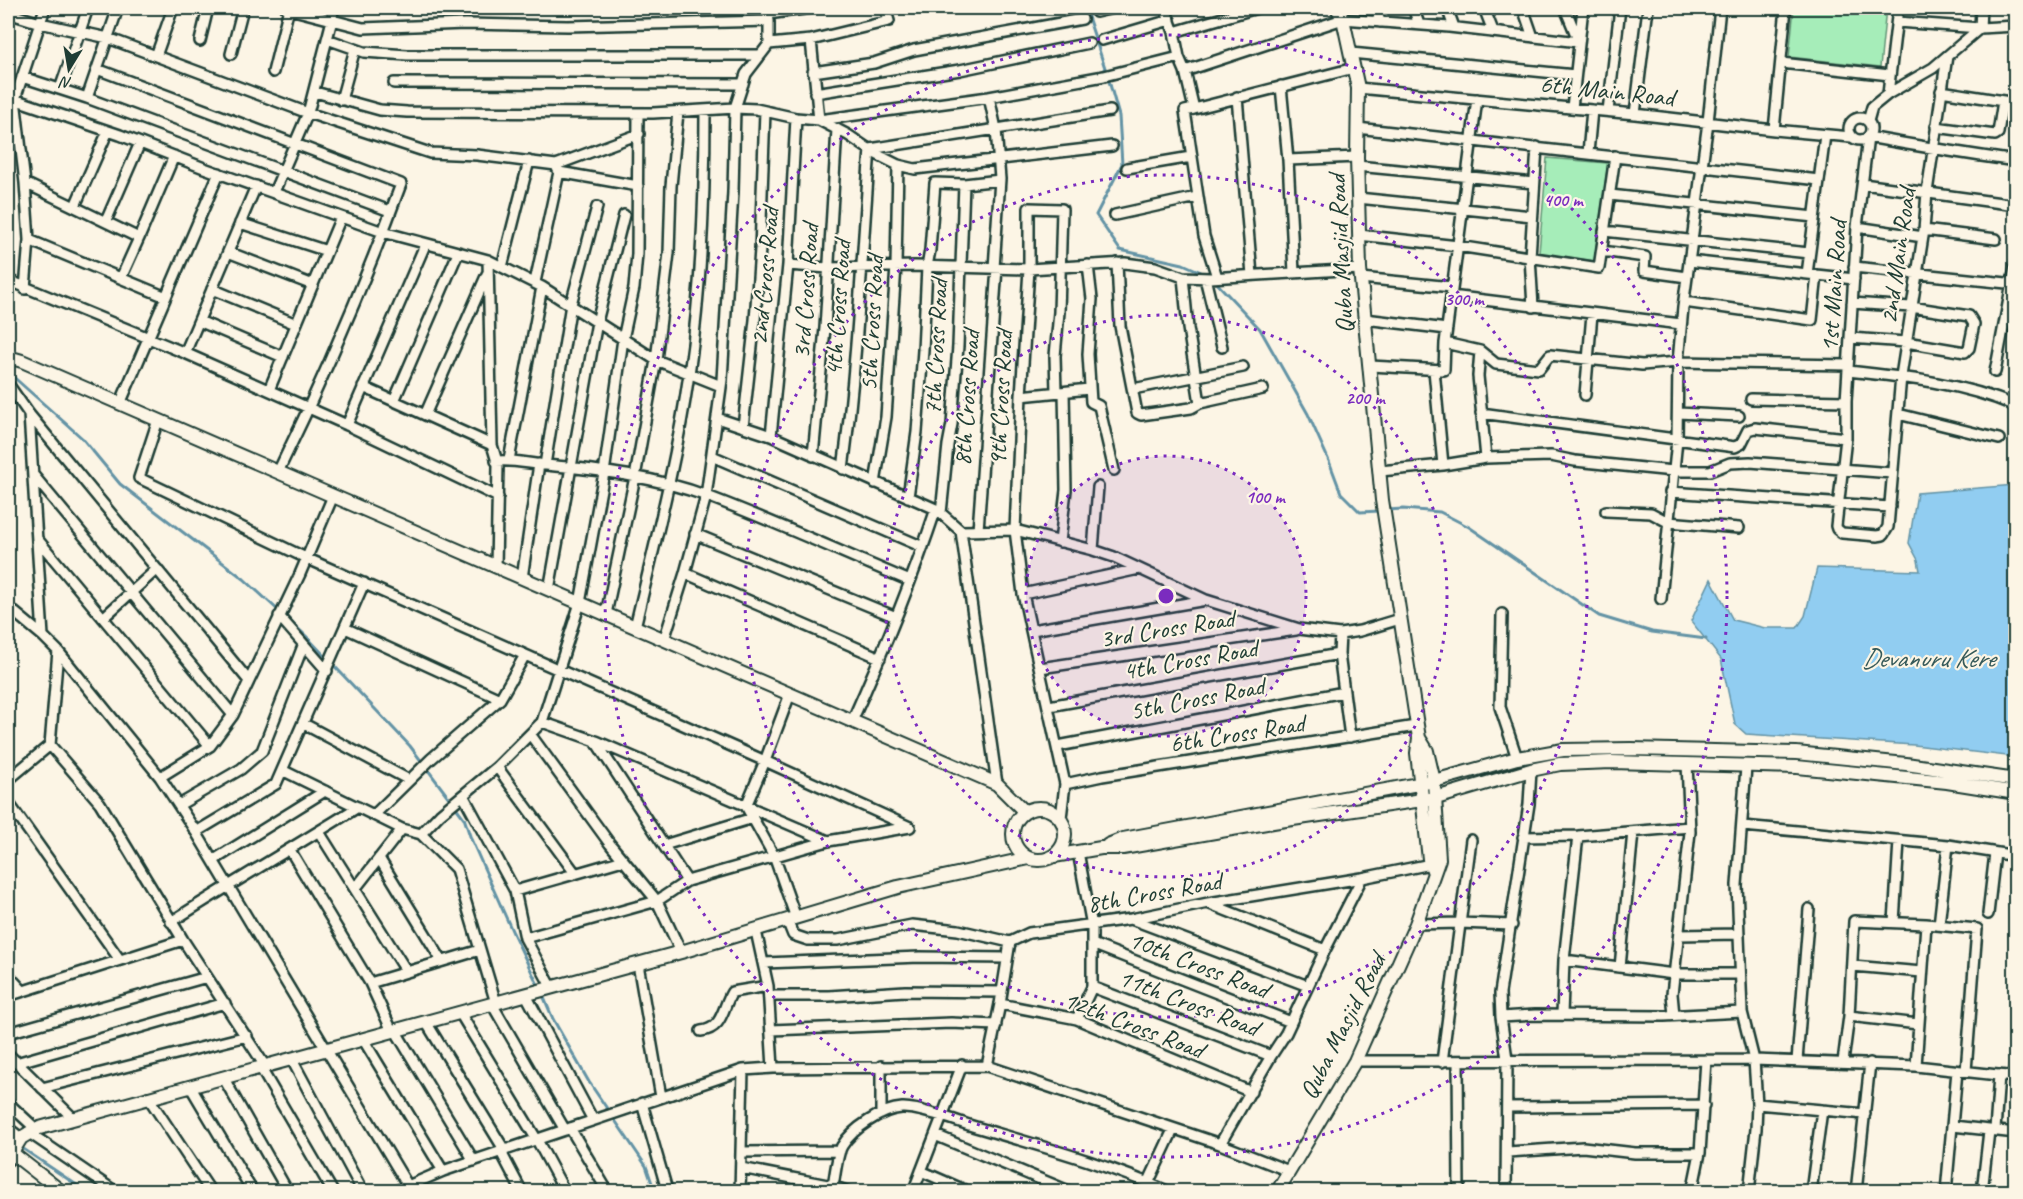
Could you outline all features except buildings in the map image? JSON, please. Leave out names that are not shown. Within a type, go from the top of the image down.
[{"type":"street","points":[[25,289],[29,240],[24,183],[11,98],[22,77],[45,8]]},
{"type":"street","points":[[60,89],[88,8]]},
{"type":"street","points":[[87,98],[118,8]]},
{"type":"street","points":[[156,56],[173,8]]},
{"type":"street","points":[[200,40],[207,8]]},
{"type":"street","points":[[231,54],[243,8]]},
{"type":"street","points":[[273,72],[288,8],[363,28],[465,24],[568,26],[768,14],[812,8]]},
{"type":"street","points":[[274,192],[315,92],[333,8]]},
{"type":"street","points":[[769,44],[811,40],[889,21],[885,8]]},
{"type":"street","points":[[1096,12],[1114,8]]},
{"type":"street","points":[[1165,8],[1174,32],[1194,109]]},
{"type":"street","points":[[1174,32],[1257,8]]},
{"type":"street","points":[[1376,8],[1380,22]]},
{"type":"street","points":[[1413,8],[1419,24]]},
{"type":"street","points":[[1447,8],[1454,27]]},
{"type":"street","points":[[1484,8],[1492,32]]},
{"type":"street","points":[[1522,8],[1533,36]]},
{"type":"street","points":[[1565,8],[1579,42]]},
{"type":"street","points":[[1572,108],[1583,8]]},
{"type":"street","points":[[1608,111],[1620,8]]},
{"type":"street","points":[[1635,114],[1648,8]]},
{"type":"street","points":[[1661,599],[1677,440],[1681,324],[1708,122],[1720,8]]},
{"type":"street","points":[[1774,130],[1786,8]]},
{"type":"street","points":[[1888,94],[1898,8]]},
{"type":"street","points":[[1868,137],[1871,129],[1868,121],[1872,106],[1933,68],[1980,28],[1982,8]]},
{"type":"street","points":[[8,10],[40,23],[108,38],[308,113],[430,153],[477,154],[529,161],[638,186]]},
{"type":"street","points":[[1185,71],[1340,13],[1380,22],[1454,27],[1579,42]]},
{"type":"street","name":"Quba Masjid Road","points":[[1340,13],[1358,88],[1360,273],[1384,520],[1418,732],[1417,753],[1432,868]]},
{"type":"street","points":[[664,640],[706,496],[721,386],[733,192],[735,108],[746,74],[769,44],[768,14]]},
{"type":"street","points":[[813,72],[874,63],[915,50],[1082,19]]},
{"type":"street","points":[[1102,40],[1170,20]]},
{"type":"street","points":[[1897,22],[1980,28],[2016,26]]},
{"type":"street","points":[[327,39],[364,52],[407,55],[760,56]]},
{"type":"street","points":[[811,40],[819,120]]},
{"type":"street","points":[[815,93],[983,66],[1089,43]]},
{"type":"street","points":[[341,100],[355,49]]},
{"type":"street","points":[[1351,53],[1575,75]]},
{"type":"street","name":"2nd Main Road","points":[[1838,504],[1837,530],[1842,533],[1877,536],[1883,535],[1888,527],[1906,342],[1947,56]]},
{"type":"street","points":[[315,92],[380,110],[407,112],[638,113],[735,108],[819,120],[989,97],[1104,76],[1179,57]]},
{"type":"street","points":[[1781,63],[1890,75]]},
{"type":"street","points":[[1222,347],[1185,111],[1354,68]]},
{"type":"street","points":[[97,69],[401,184],[309,408],[278,472]]},
{"type":"street","points":[[22,77],[87,98],[390,212]]},
{"type":"street","points":[[394,83],[743,84]]},
{"type":"street","points":[[1281,86],[1288,160],[1294,272]]},
{"type":"street","name":"6th Main Road","points":[[1358,88],[1608,111],[1851,137]]},
{"type":"street","points":[[1941,91],[2016,103]]},
{"type":"street","name":"8th Cross Road","points":[[978,531],[1000,180],[996,129],[989,97]]},
{"type":"street","points":[[1237,97],[1252,275]]},
{"type":"street","points":[[11,98],[108,131],[383,232],[488,260],[538,284],[656,360],[721,386]]},
{"type":"street","points":[[1370,366],[1444,370],[1445,343],[1477,99]]},
{"type":"street","points":[[1936,127],[1995,135],[1998,133],[2003,101]]},
{"type":"street","points":[[1588,153],[1592,110]]},
{"type":"street","points":[[635,627],[669,486],[689,374],[703,250],[705,111]]},
{"type":"street","points":[[743,427],[760,249],[765,111]]},
{"type":"street","points":[[870,150],[1110,111]]},
{"type":"street","points":[[606,614],[635,477],[656,360],[669,253],[671,186],[678,112]]},
{"type":"street","points":[[421,834],[440,814],[497,767],[542,722],[560,670],[580,603],[604,473],[623,339],[634,288],[637,254],[638,113]]},
{"type":"street","name":"2nd Cross Road","points":[[771,436],[788,265],[796,118]]},
{"type":"street","points":[[1868,121],[1860,118],[1852,121],[1849,129],[1851,137],[1860,141],[1868,137],[2016,161]]},
{"type":"street","points":[[819,120],[897,165],[915,169],[1112,146]]},
{"type":"street","points":[[1357,128],[1819,180]]},
{"type":"street","name":"3rd Cross Road","points":[[813,456],[825,328],[837,129]]},
{"type":"street","points":[[75,206],[108,131]]},
{"type":"street","points":[[557,168],[639,134]]},
{"type":"street","points":[[1684,302],[1812,320],[1812,275],[1809,253],[1825,135]]},
{"type":"street","name":"1st Main Road","points":[[1838,504],[1846,438],[1846,401],[1857,227],[1868,137]]},
{"type":"street","points":[[106,221],[140,143]]},
{"type":"street","points":[[1533,307],[1530,257],[1537,147]]},
{"type":"street","name":"4th Cross Road","points":[[843,469],[859,321],[870,150]]},
{"type":"street","points":[[121,278],[174,156]]},
{"type":"street","points":[[1359,235],[1458,246],[1599,268],[1615,156]]},
{"type":"street","points":[[1127,168],[1191,157]]},
{"type":"street","points":[[1288,160],[1357,161],[1534,183]]},
{"type":"street","points":[[502,267],[529,161]]},
{"type":"street","name":"5th Cross Road","points":[[875,483],[886,417],[897,266],[897,165]]},
{"type":"street","points":[[509,460],[557,168]]},
{"type":"street","points":[[120,404],[219,173]]},
{"type":"street","points":[[908,497],[917,432],[924,350],[927,267],[935,183],[964,184],[1000,180]]},
{"type":"street","points":[[24,183],[139,238]]},
{"type":"street","name":"7th Cross Road","points":[[852,721],[880,658],[938,511],[952,424],[964,184]]},
{"type":"street","points":[[1863,184],[2016,205]]},
{"type":"street","points":[[185,353],[256,186]]},
{"type":"street","points":[[1610,195],[1814,217]]},
{"type":"street","points":[[1115,215],[1197,197]]},
{"type":"street","points":[[1358,198],[1532,216]]},
{"type":"street","points":[[522,578],[571,304],[597,207]]},
{"type":"street","name":"9th Cross Road","points":[[1060,818],[1065,784],[1023,594],[1015,530],[1029,269],[1029,208],[1062,208],[1061,267]]},
{"type":"street","points":[[549,590],[597,322],[624,215]]},
{"type":"street","points":[[269,390],[341,217]]},
{"type":"street","points":[[240,222],[327,251]]},
{"type":"street","points":[[1857,227],[1996,239]]},
{"type":"street","points":[[1604,231],[1809,253]]},
{"type":"street","points":[[29,240],[166,297]]},
{"type":"street","points":[[347,424],[425,245]]},
{"type":"street","points":[[1602,251],[1645,257],[1644,272],[1687,277]]},
{"type":"street","points":[[228,252],[313,285]]},
{"type":"street","points":[[394,401],[458,253]]},
{"type":"street","points":[[488,260],[492,445],[496,461],[498,497],[496,567]]},
{"type":"street","points":[[1689,261],[1854,279]]},
{"type":"street","points":[[1995,372],[2014,284],[2016,262]]},
{"type":"street","points":[[788,265],[828,268],[897,266],[1029,269],[1117,263],[1155,267],[1183,277],[1294,272],[1360,273],[1533,307],[1681,324]]},
{"type":"street","points":[[1117,263],[1120,326],[1137,413],[1141,416],[1191,408],[1200,403],[1263,389]]},
{"type":"street","points":[[1088,265],[1092,299],[1088,354],[1089,389],[1091,402],[1099,406],[1114,470]]},
{"type":"street","points":[[1060,542],[1066,490],[1060,392],[1055,356],[1061,267]]},
{"type":"street","points":[[1854,267],[2014,284]]},
{"type":"street","points":[[425,415],[488,271]]},
{"type":"street","points":[[1183,277],[1194,376],[1200,403]]},
{"type":"street","points":[[8,280],[25,289],[185,353],[347,424],[498,497]]},
{"type":"street","points":[[212,289],[296,324]]},
{"type":"street","points":[[1850,338],[1906,342],[1967,352],[1974,324],[1969,316],[1911,307],[1852,303]]},
{"type":"street","points":[[1585,395],[1592,314]]},
{"type":"street","points":[[1365,319],[1447,329]]},
{"type":"street","points":[[199,321],[283,357]]},
{"type":"street","points":[[1445,343],[1480,351],[1496,364],[1539,369],[1550,355],[1642,365],[1678,362],[1848,368],[1902,376],[1989,394],[2016,406]]},
{"type":"street","points":[[1480,351],[1478,376],[1486,458]]},
{"type":"street","points":[[8,357],[22,361],[996,784],[1025,812]]},
{"type":"street","points":[[1133,389],[1161,385],[1243,366]]},
{"type":"street","points":[[1434,370],[1443,465]]},
{"type":"street","points":[[8,384],[29,414],[249,681]]},
{"type":"street","points":[[363,387],[492,445]]},
{"type":"street","points":[[1021,396],[1089,389]]},
{"type":"street","points":[[1751,399],[1846,401]]},
{"type":"street","points":[[1678,412],[1739,416]]},
{"type":"street","points":[[1481,413],[1735,447],[1741,444],[1748,430],[1755,428],[1846,438]]},
{"type":"street","points":[[29,414],[43,636]]},
{"type":"street","points":[[1898,414],[1999,439]]},
{"type":"street","points":[[717,418],[771,436],[908,497],[938,511],[961,531],[1015,530],[1093,550],[1206,600],[1299,629],[1340,634],[1360,631],[1400,619]]},
{"type":"street","points":[[158,420],[139,478],[306,558],[910,827],[828,841],[687,881],[657,901],[525,938]]},
{"type":"street","points":[[712,456],[923,547]]},
{"type":"street","points":[[1380,471],[1486,458],[1551,456],[1575,461],[1673,471],[1710,471],[1730,463],[1750,462],[1892,473]]},
{"type":"street","points":[[496,461],[509,460],[542,465],[572,466],[635,477],[706,496],[910,581]]},
{"type":"street","points":[[34,476],[233,715]]},
{"type":"street","points":[[1093,550],[1098,487]]},
{"type":"street","points":[[1670,492],[1890,507]]},
{"type":"street","points":[[160,777],[210,746],[233,715],[333,496]]},
{"type":"street","points":[[1606,511],[1651,513],[1668,522],[1739,528]]},
{"type":"street","points":[[961,531],[996,784]]},
{"type":"street","points":[[695,534],[896,617]]},
{"type":"street","points":[[38,540],[210,746]]},
{"type":"street","points":[[103,618],[157,569]]},
{"type":"street","points":[[1023,594],[1139,569]]},
{"type":"street","points":[[685,573],[880,658]]},
{"type":"street","points":[[196,832],[276,784],[284,771],[364,583]]},
{"type":"street","points":[[1032,630],[1206,600]]},
{"type":"street","points":[[8,610],[13,611],[58,651],[160,777],[214,860],[327,1049],[401,1189],[443,1171],[742,1070],[773,1068],[987,1066],[1220,1144],[1289,1171]]},
{"type":"street","points":[[279,614],[303,646],[328,669]]},
{"type":"street","points":[[1502,614],[1500,707],[1517,758]]},
{"type":"street","points":[[345,628],[500,699]]},
{"type":"street","name":"3rd Cross Road","points":[[1040,668],[1299,629]]},
{"type":"street","points":[[1340,634],[1339,654],[1350,737]]},
{"type":"street","points":[[178,805],[241,769],[262,751],[303,646]]},
{"type":"street","points":[[8,780],[50,745],[58,651]]},
{"type":"street","name":"4th Cross Road","points":[[1049,706],[1339,654]]},
{"type":"street","points":[[375,814],[431,759],[500,699],[525,655]]},
{"type":"street","name":"5th Cross Road","points":[[1058,746],[1344,692]]},
{"type":"street","points":[[746,806],[790,694]]},
{"type":"street","points":[[542,722],[596,741],[828,841]]},
{"type":"street","points":[[304,724],[412,777]]},
{"type":"street","name":"Quba Masjid Road","points":[[1277,1191],[1355,1061],[1416,924],[1432,868],[1438,859],[1437,798],[1427,751],[1418,732]]},
{"type":"street","name":"6th Cross Road","points":[[1065,784],[1102,776],[1350,737],[1418,732]]},
{"type":"street","points":[[530,734],[657,901],[681,952]]},
{"type":"street","points":[[596,741],[687,881]]},
{"type":"street","points":[[50,745],[100,803],[171,922],[247,1036],[333,1191]]},
{"type":"street","points":[[1101,848],[1122,839],[1434,781],[1517,758],[1563,750],[1631,749],[1796,753],[1906,764],[2016,780]]},
{"type":"street","points":[[18,1144],[73,1118],[681,952],[910,884],[1029,858],[1046,859],[1101,848],[1123,848],[1279,821],[1437,798],[1531,770],[1570,763],[1687,763],[1746,767],[1797,767],[1947,782],[2016,793]]},
{"type":"street","points":[[1674,1015],[1672,994],[1690,828],[1687,763]]},
{"type":"street","points":[[497,767],[575,873]]},
{"type":"street","points":[[1746,767],[1737,885],[1742,1012],[1754,1060],[1757,1104],[1749,1191]]},
{"type":"street","points":[[1506,1191],[1507,1059],[1500,993],[1529,804],[1531,770]]},
{"type":"street","points":[[284,771],[402,829],[421,834],[456,869],[494,1003],[567,1129],[608,1191]]},
{"type":"street","points":[[214,860],[325,791]]},
{"type":"street","points":[[463,795],[515,891],[525,938],[550,988]]},
{"type":"street","points":[[8,802],[120,960]]},
{"type":"street","points":[[746,806],[774,856],[793,935],[808,940],[838,940],[912,925],[958,930],[1010,942],[987,1066]]},
{"type":"street","points":[[171,922],[358,807]]},
{"type":"street","points":[[1029,858],[1022,853],[1014,839],[1015,824],[1025,812],[1040,807],[1048,809],[1060,818],[1066,834],[1060,850],[1054,856]]},
{"type":"street","points":[[664,845],[753,818]]},
{"type":"street","points":[[1743,826],[1948,845],[2016,856]]},
{"type":"street","points":[[1523,837],[1578,836],[1690,828]]},
{"type":"street","points":[[355,889],[402,829]]},
{"type":"street","points":[[319,832],[407,972]]},
{"type":"street","points":[[1620,967],[1633,832]]},
{"type":"street","points":[[1562,1015],[1564,960],[1578,836]]},
{"type":"street","points":[[1442,1062],[1472,840]]},
{"type":"street","points":[[1894,922],[1899,841]]},
{"type":"street","points":[[1939,925],[1948,845]]},
{"type":"street","points":[[290,850],[370,983],[393,1031],[474,1161]]},
{"type":"street","points":[[1077,1019],[1092,987],[1092,926],[1078,852]]},
{"type":"street","points":[[1988,914],[1995,853]]},
{"type":"street","points":[[379,858],[442,961]]},
{"type":"street","points":[[515,891],[624,860]]},
{"type":"street","name":"8th Cross Road","points":[[1010,942],[1029,933],[1092,926],[1208,903],[1432,868]]},
{"type":"street","points":[[1220,1144],[1292,1022],[1362,878]]},
{"type":"street","points":[[1208,903],[1325,950]]},
{"type":"street","points":[[1797,1061],[1809,909]]},
{"type":"street","points":[[1131,919],[1308,986]]},
{"type":"street","points":[[1843,1062],[1853,966],[1854,921],[1977,929],[1946,1191]]},
{"type":"street","points":[[1416,924],[1512,925]]},
{"type":"street","points":[[1916,1066],[1926,924]]},
{"type":"street","points":[[756,931],[769,991],[773,1068]]},
{"type":"street","points":[[1679,935],[1739,934]]},
{"type":"street","points":[[8,996],[183,940]]},
{"type":"street","name":"10th Cross Road","points":[[1092,944],[1292,1022]]},
{"type":"street","points":[[370,983],[480,950]]},
{"type":"street","points":[[764,963],[920,957],[1007,958]]},
{"type":"street","points":[[1564,960],[1674,974],[1740,974]]},
{"type":"street","points":[[638,964],[661,1097]]},
{"type":"street","points":[[1853,966],[1922,972]]},
{"type":"street","points":[[8,975],[23,991]]},
{"type":"street","points":[[8,1033],[207,977]]},
{"type":"street","name":"11th Cross Road","points":[[1092,987],[1271,1056]]},
{"type":"street","points":[[701,1031],[709,1030],[717,1025],[732,992],[769,991],[829,996],[905,991],[1002,992]]},
{"type":"street","points":[[528,994],[596,1119]]},
{"type":"street","points":[[16,1063],[225,1003]]},
{"type":"street","name":"12th Cross Road","points":[[1000,1004],[1077,1019],[1251,1092]]},
{"type":"street","points":[[1501,1017],[1742,1012]]},
{"type":"street","points":[[460,1013],[565,1191]]},
{"type":"street","points":[[1849,1016],[1918,1024]]},
{"type":"street","points":[[426,1022],[503,1152],[522,1191]]},
{"type":"street","points":[[771,1030],[951,1023],[996,1025]]},
{"type":"street","points":[[42,1088],[247,1036]]},
{"type":"street","points":[[363,1039],[443,1171]]},
{"type":"street","points":[[1355,1061],[1458,1062],[1507,1059],[1843,1062],[1916,1066],[2015,1077],[2016,1051]]},
{"type":"street","points":[[8,1054],[73,1118]]},
{"type":"street","points":[[291,1058],[363,1191]]},
{"type":"street","points":[[1692,1191],[1700,1153],[1706,1060]]},
{"type":"street","points":[[1458,1062],[1460,1191]]},
{"type":"street","points":[[1856,1191],[1870,1063]]},
{"type":"street","points":[[913,1191],[962,1065]]},
{"type":"street","points":[[881,1066],[881,1114]]},
{"type":"street","points":[[740,1191],[742,1070]]},
{"type":"street","points":[[1982,1191],[1999,1075]]},
{"type":"street","points":[[223,1077],[288,1191]]},
{"type":"street","points":[[190,1086],[253,1191]]},
{"type":"street","points":[[148,1097],[211,1191]]},
{"type":"street","points":[[8,1103],[18,1144]]},
{"type":"street","points":[[642,1103],[667,1190]]},
{"type":"street","points":[[1757,1104],[1865,1114]]},
{"type":"street","points":[[1508,1107],[1704,1106]]},
{"type":"street","points":[[832,1186],[841,1147],[862,1126],[881,1114],[903,1107],[943,1117],[1147,1187],[1169,1191]]},
{"type":"street","points":[[1811,1191],[1822,1110]]},
{"type":"street","points":[[1953,1126],[2016,1133]]},
{"type":"street","points":[[8,1128],[18,1144],[62,1191]]},
{"type":"street","points":[[1147,1187],[1173,1130]]},
{"type":"street","points":[[935,1135],[1071,1191]]},
{"type":"street","points":[[18,1144],[116,1191]]},
{"type":"street","points":[[1508,1152],[1583,1147],[1635,1153],[1700,1153]]},
{"type":"street","points":[[741,1152],[840,1151]]},
{"type":"street","points":[[741,1168],[849,1191]]},
{"type":"street","points":[[921,1171],[969,1191]]},
{"type":"street","points":[[2014,1191],[2016,1177]]},
{"type":"green space","points":[[1794,8],[1886,8],[1880,67],[1789,57]]},
{"type":"green space","points":[[1547,158],[1608,163],[1594,261],[1539,253]]},
{"type":"water","name":"Devanuru Kere","points":[[2015,485],[2015,757],[1914,745],[1746,734],[1735,724],[1721,659],[1691,621],[1711,579],[1733,620],[1765,628],[1797,628],[1805,616],[1817,568],[1920,571],[1918,560],[1909,543],[1917,493]]},
{"type":"waterway","points":[[1085,8],[1119,116],[1122,164],[1096,215],[1120,250],[1183,264],[1208,275]]},
{"type":"waterway","points":[[1213,279],[1260,329],[1308,414],[1341,493],[1360,512],[1380,511]]},
{"type":"waterway","points":[[8,368],[9,373],[82,438],[120,484],[244,579],[280,612]]},
{"type":"waterway","points":[[1387,510],[1440,512],[1469,527],[1599,616],[1652,632],[1706,639]]},
{"type":"waterway","points":[[285,616],[410,746],[464,818],[471,839],[539,987]]},
{"type":"waterway","points":[[542,993],[553,1019],[589,1082],[646,1166],[655,1192]]},
{"type":"waterway","points":[[19,1146],[87,1192]]}]
